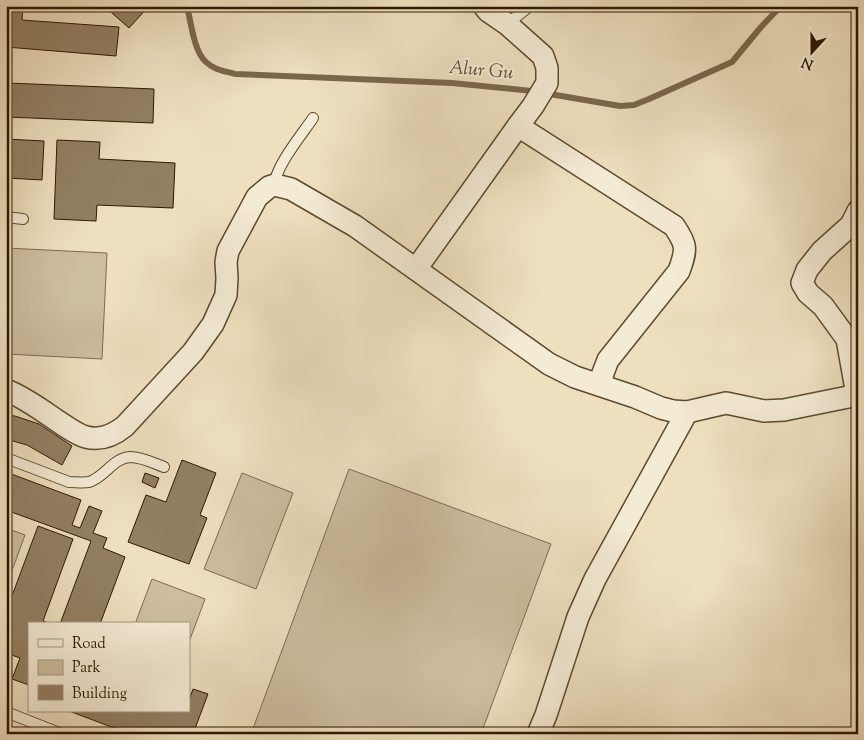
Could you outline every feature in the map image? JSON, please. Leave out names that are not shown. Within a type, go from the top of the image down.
[{"type":"street","points":[[416,269],[534,106],[547,83],[547,68],[543,56],[484,6]]},
{"type":"street","points":[[518,126],[674,226],[683,238],[685,254],[679,271],[608,360],[602,373],[600,385]]},
{"type":"street","points":[[6,390],[17,394],[85,437],[96,439],[116,433],[125,426],[193,352],[214,324],[226,295],[226,262],[228,252],[257,197],[269,187],[276,185],[290,189],[355,226],[549,364],[575,377],[661,408],[687,412],[726,403],[764,411],[784,410],[857,395],[847,339],[823,306],[808,293],[802,283],[806,270],[822,251],[851,225],[858,211]]},
{"type":"street","points":[[538,734],[578,617],[595,579],[687,412]]},
{"type":"lane","points":[[507,24],[530,6]]},
{"type":"lane","points":[[276,185],[275,180],[280,166],[313,118]]},
{"type":"lane","points":[[6,217],[23,218]]},
{"type":"lane","points":[[6,458],[69,482],[80,483],[90,482],[118,460],[128,457],[140,458],[164,467]]},
{"type":"lane","points":[[6,712],[62,734]]},
{"type":"green space","points":[[6,248],[107,253],[102,359],[6,354]]},
{"type":"green space","points":[[349,469],[551,544],[481,734],[251,734]]},
{"type":"green space","points":[[242,473],[293,493],[256,589],[204,569]]},
{"type":"green space","points":[[6,528],[25,535],[10,576],[6,575]]},
{"type":"green space","points":[[152,579],[205,599],[190,639],[190,622],[136,622]]},
{"type":"building","points":[[6,6],[23,6],[22,20],[119,27],[116,56],[6,47]]},
{"type":"building","points":[[104,6],[149,6],[129,28]]},
{"type":"building","points":[[7,83],[154,89],[153,123],[6,117]]},
{"type":"building","points":[[6,139],[44,141],[42,180],[6,178]]},
{"type":"building","points":[[57,140],[100,142],[99,159],[175,163],[173,208],[97,205],[96,221],[54,219]]},
{"type":"building","points":[[6,415],[39,424],[72,446],[62,465],[27,445],[6,439]]},
{"type":"building","points":[[182,460],[216,473],[200,515],[207,518],[189,564],[128,542],[146,495],[166,502]]},
{"type":"building","points":[[6,472],[81,500],[72,525],[80,528],[89,506],[102,511],[93,533],[107,538],[103,548],[125,557],[101,622],[61,622],[91,541],[6,510]]},
{"type":"building","points":[[145,473],[159,478],[155,488],[142,482]]},
{"type":"building","points":[[38,526],[73,539],[43,621],[46,622],[28,622],[28,685],[12,679],[20,658],[6,653],[6,612]]},
{"type":"building","points":[[193,689],[208,694],[193,734],[130,734],[72,712],[190,712],[190,697]]},
{"type":"waterway","name":"Alur Gu","points":[[187,6],[196,44],[202,57],[212,67],[235,74],[452,83],[532,91],[620,106],[634,105],[732,62],[781,6]]}]
